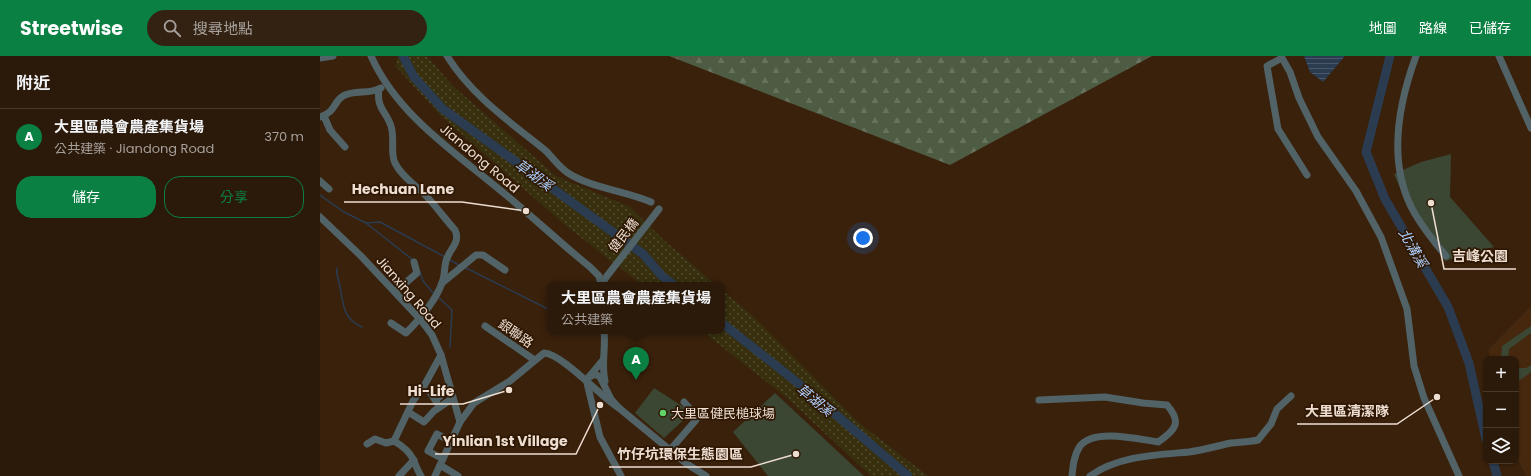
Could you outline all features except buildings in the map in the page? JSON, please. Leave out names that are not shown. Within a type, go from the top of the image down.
[{"type":"street","points":[[321,57],[333,56]]},
{"type":"street","name":"Jiandong Road","points":[[372,56],[387,85],[418,120],[453,153],[590,267],[599,276],[600,282]]},
{"type":"street","points":[[447,56],[455,69],[496,113],[547,152],[567,173],[606,189],[652,202]]},
{"type":"street","points":[[1416,56],[1404,98],[1398,136],[1401,178],[1415,213],[1446,256]]},
{"type":"street","points":[[1499,56],[1531,128]]},
{"type":"street","points":[[1307,175],[1278,128],[1267,66],[1282,58],[1290,72],[1299,98],[1318,137],[1356,191],[1381,237],[1407,309],[1414,366],[1424,398],[1460,476]]},
{"type":"street","points":[[345,147],[330,130],[322,116],[329,114],[344,96],[379,90],[387,85]]},
{"type":"street","points":[[379,90],[379,106],[391,126],[394,141],[394,162],[400,170],[429,198],[455,230],[458,236],[457,242],[446,262],[442,283]]},
{"type":"street","points":[[320,181],[329,189]]},
{"type":"street","name":"健民橋","points":[[603,282],[659,209]]},
{"type":"street","name":"Jianxing Road","points":[[320,217],[361,256],[420,319],[432,335],[441,355],[460,422]]},
{"type":"street","points":[[391,323],[406,333],[420,319],[442,283],[476,254],[483,255],[505,270]]},
{"type":"street","points":[[395,292],[417,273],[414,262]]},
{"type":"street","name":"銀聯路","points":[[486,326],[533,360]]},
{"type":"street","points":[[604,334],[606,345],[603,360],[607,389]]},
{"type":"street","points":[[435,476],[460,422],[474,403],[510,381],[533,360],[544,353],[549,353],[578,375],[590,379],[597,391],[606,400],[619,408],[670,450],[706,476]]},
{"type":"street","points":[[394,441],[408,412],[441,355]]},
{"type":"street","points":[[603,360],[590,379],[600,437],[621,476]]},
{"type":"street","points":[[578,375],[584,374],[597,387],[602,380]]},
{"type":"street","points":[[590,379],[597,375],[602,380],[611,399],[619,408]]},
{"type":"street","points":[[408,412],[424,422],[450,387]]},
{"type":"street","points":[[430,392],[438,404]]},
{"type":"street","points":[[1039,400],[1105,396],[1143,403],[1167,405],[1175,414],[1176,423],[1173,428],[1158,442],[1106,436],[1088,440],[1080,446],[1074,460],[1072,476]]},
{"type":"street","points":[[1090,476],[1112,463],[1121,463],[1136,457],[1206,450],[1230,443],[1258,440],[1271,424],[1277,409],[1291,396]]},
{"type":"street","points":[[438,404],[453,398]]},
{"type":"street","points":[[670,450],[696,420],[693,412],[684,402]]},
{"type":"street","points":[[452,442],[437,434],[428,451],[458,476]]},
{"type":"street","points":[[368,444],[375,439],[386,443],[394,441],[401,445],[414,460],[417,470],[421,476]]},
{"type":"street","points":[[403,474],[414,460]]},
{"type":"shaded area","points":[[1531,306],[1531,476],[1526,476],[1519,462],[1519,356],[1490,356],[1488,350]]},
{"type":"green space","points":[[669,56],[1152,56],[950,165]]},
{"type":"green space","points":[[1451,154],[1450,197],[1494,247],[1445,261],[1409,209],[1394,174],[1421,162]]},
{"type":"green space","points":[[1531,326],[1531,333],[1509,349],[1508,356],[1501,356],[1502,346]]},
{"type":"green space","points":[[1531,365],[1531,372],[1519,381],[1519,368],[1526,368]]},
{"type":"green space","name":"大里區健民槌球場","points":[[654,388],[682,406],[690,414],[664,438],[635,413]]},
{"type":"green space","points":[[775,393],[864,476],[768,476],[733,432]]},
{"type":"sand","points":[[399,56],[427,56],[453,86],[556,176],[630,207],[665,241],[713,282],[638,282],[565,225],[441,116],[395,66]]},
{"type":"sand","points":[[725,293],[755,318],[858,422],[928,476],[871,476],[786,397],[706,334],[725,334]]},
{"type":"water","points":[[1304,56],[1345,56],[1323,82],[1310,72]]},
{"type":"waterway","name":"草湖溪","points":[[403,56],[414,77],[443,109],[643,254],[662,276],[670,282]]},
{"type":"waterway","name":"北溝溪","points":[[1390,56],[1366,152],[1385,199],[1448,307],[1469,363],[1484,428]]},
{"type":"waterway","points":[[320,195],[344,212],[366,223],[380,222],[445,257]]},
{"type":"waterway","points":[[366,223],[413,260]]},
{"type":"waterway","points":[[448,259],[459,265]]},
{"type":"waterway","points":[[464,267],[547,308]]},
{"type":"waterway","points":[[337,268],[337,276],[343,305],[347,315],[355,323],[362,327]]},
{"type":"waterway","points":[[420,272],[423,281],[434,294]]},
{"type":"waterway","points":[[438,297],[452,310],[450,347]]},
{"type":"waterway","name":"草湖溪","points":[[725,325],[808,391],[908,476]]},
{"type":"waterway","name":"北溝溪","points":[[1494,464],[1497,476]]},
{"type":"place","name":"吉峰公園","points":[[1431,203]]},
{"type":"place","name":"Hechuan Lane","points":[[526,211]]},
{"type":"place","name":"大里區農會農產集貨場","points":[[636,380]]},
{"type":"place","name":"Hi-Life","points":[[509,390]]},
{"type":"place","name":"大里區清潔隊","points":[[1437,397]]},
{"type":"place","name":"Yinlian 1st Village","points":[[600,405]]},
{"type":"place","name":"大里區健民槌球場","points":[[663,413]]},
{"type":"place","name":"竹仔坑環保生態園區","points":[[796,454]]}]
